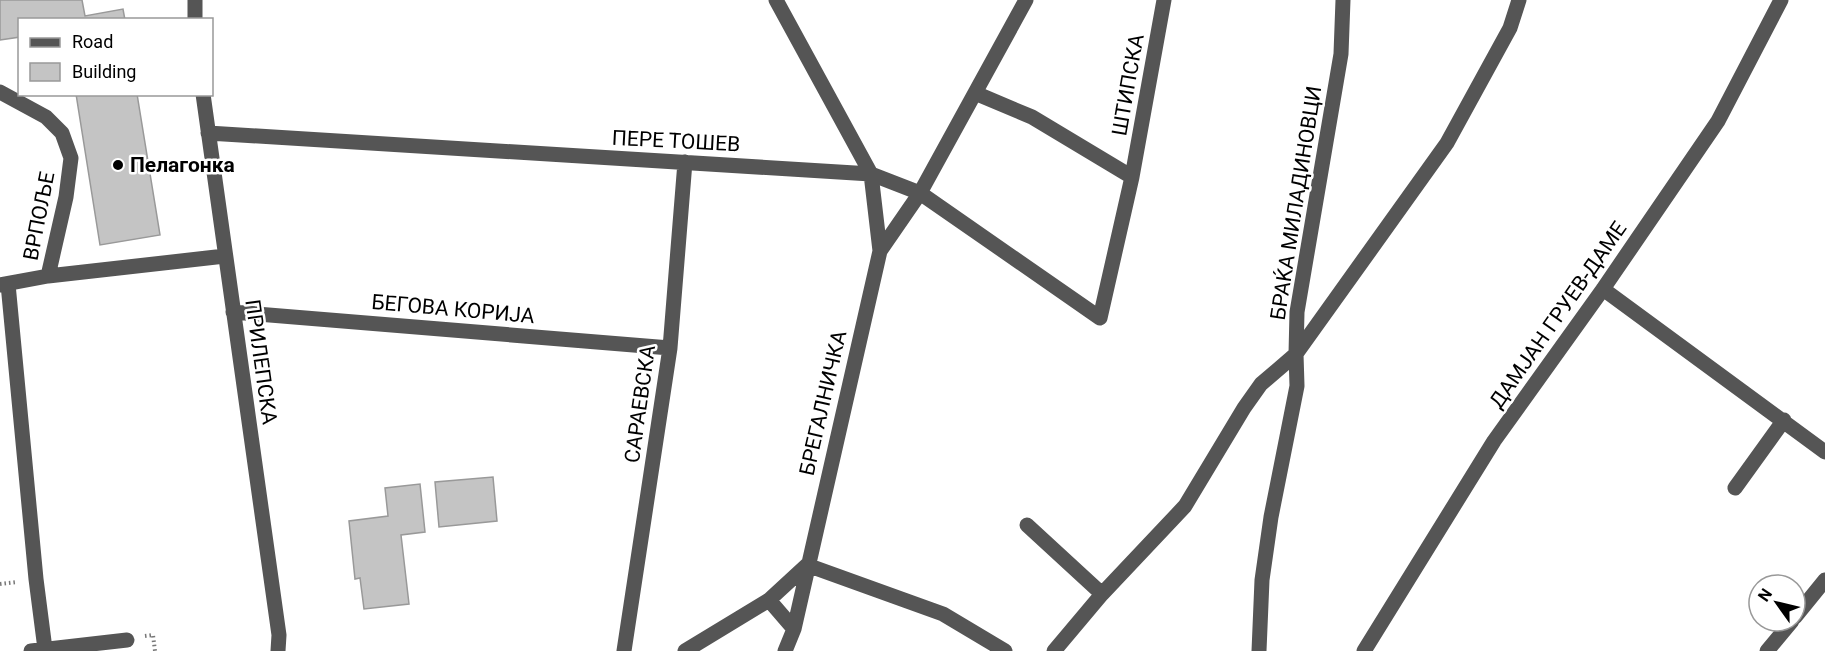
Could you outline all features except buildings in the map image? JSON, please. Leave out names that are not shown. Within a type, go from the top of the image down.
[{"type":"street","points":[[195,0],[195,18]]},
{"type":"street","name":"БРЕГАЛНИЧКА","points":[[776,0],[871,174],[880,251],[794,629],[785,651]]},
{"type":"street","name":"БРЕГАЛНИЧКА","points":[[880,251],[920,193],[1026,0]]},
{"type":"street","name":"ШТИПСКА","points":[[1100,318],[1132,177],[1164,0]]},
{"type":"street","name":"БРАЌА МИЛАДИНОВЦИ","points":[[1259,651],[1262,580],[1271,517],[1297,386],[1297,312],[1341,54],[1343,0]]},
{"type":"street","points":[[1054,651],[1102,594],[1185,506],[1261,384],[1296,354],[1447,143],[1510,27],[1520,0]]},
{"type":"street","name":"ДАМЈАН ГРУЕВ-ДАМЕ","points":[[1364,651],[1494,441],[1603,289],[1718,122],[1781,0]]},
{"type":"street","name":"ВРПОЉЕ","points":[[0,92],[46,117],[62,133],[72,158],[66,197],[48,276]]},
{"type":"street","name":"ШТИПСКА","points":[[975,93],[1032,117],[1132,177]]},
{"type":"street","name":"ПРИЛЕПСКА","points":[[203,96],[279,635],[278,651]]},
{"type":"street","name":"ПЕРЕ ТОШЕВ","points":[[208,133],[871,174],[920,193],[1100,318]]},
{"type":"street","name":"САРАЕВСКА","points":[[624,651],[670,348],[685,162]]},
{"type":"street","points":[[127,640],[38,650],[34,567],[4,285],[48,276],[225,256]]},
{"type":"street","points":[[1603,289],[1825,452]]},
{"type":"street","name":"БЕГОВА КОРИЈА","points":[[233,312],[670,348]]},
{"type":"street","points":[[1735,488],[1784,420]]},
{"type":"street","points":[[1027,525],[1102,594]]},
{"type":"street","points":[[685,651],[769,600],[807,565],[943,614],[1005,651]]},
{"type":"street","points":[[1807,602],[1825,580]]},
{"type":"street","points":[[769,600],[794,629]]},
{"type":"street","points":[[1767,651],[1782,633]]},
{"type":"street","name":"ПРИЛЕПСКА","points":[[279,635],[287,651]]},
{"type":"place","name":"Пелагонка","points":[[118,165]]}]
